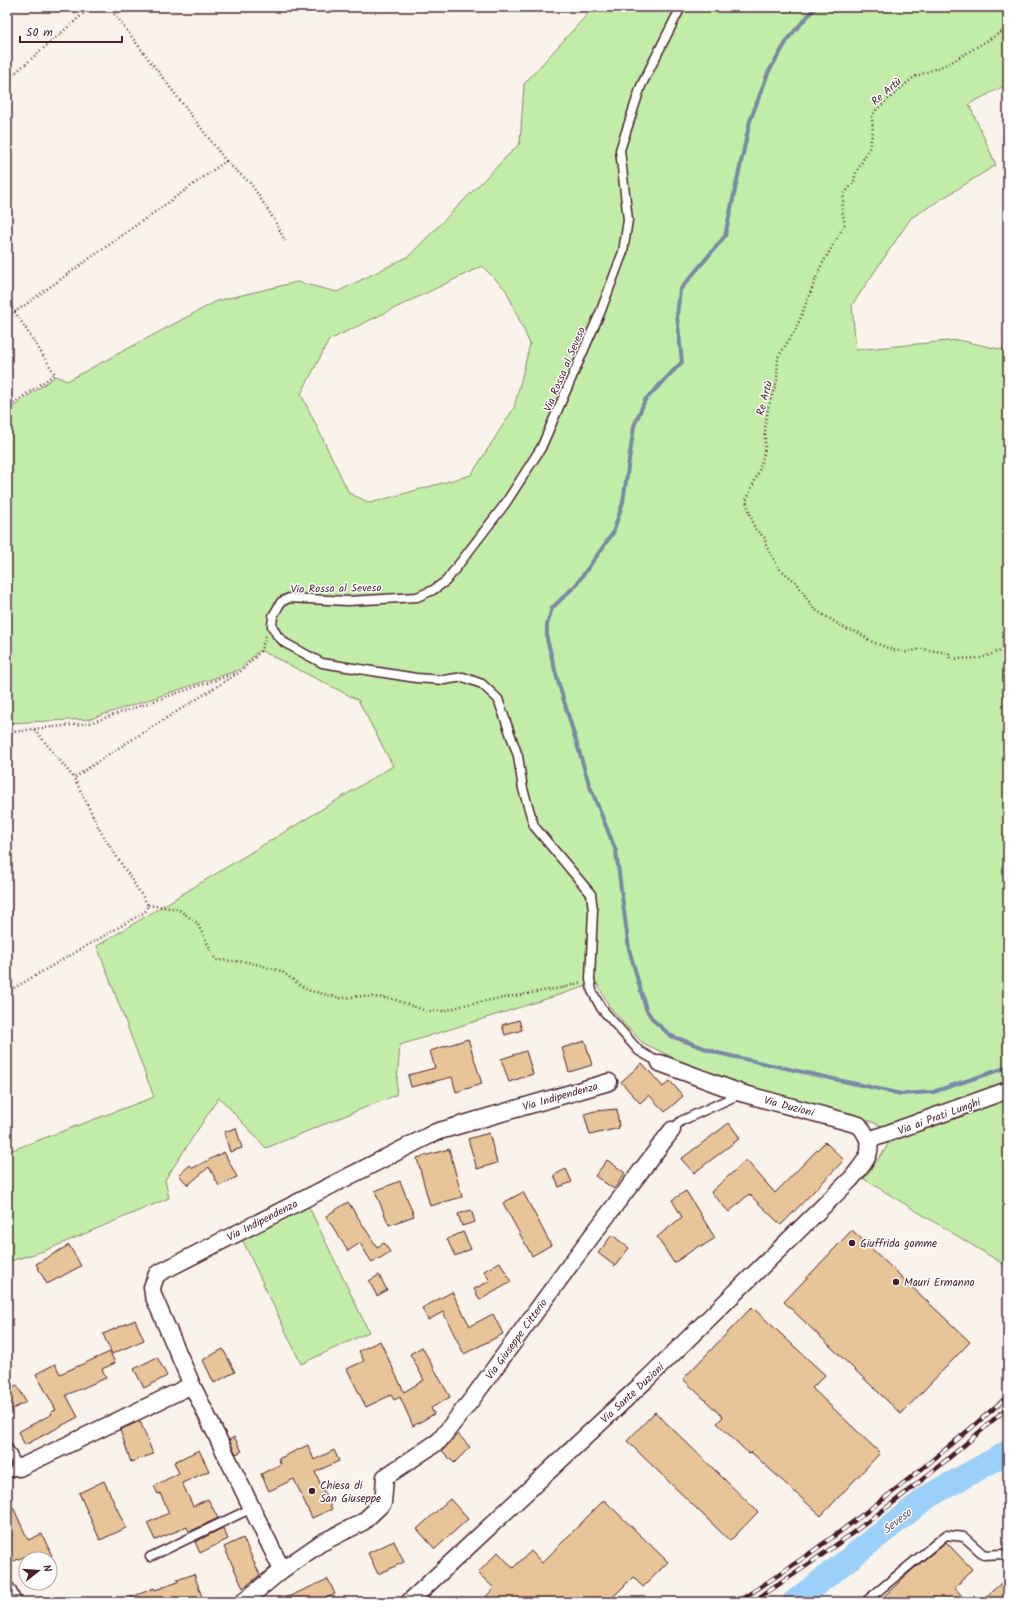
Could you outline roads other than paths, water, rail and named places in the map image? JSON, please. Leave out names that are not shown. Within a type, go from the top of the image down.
[{"type":"street","name":"Via Duzioni","points":[[660,1064],[741,1093],[859,1125],[869,1140]]},
{"type":"street","name":"Via Indipendenza","points":[[282,1570],[192,1385],[153,1295],[152,1287],[157,1274],[436,1132],[609,1082]]},
{"type":"street","name":"Via ai Prati Lunghi","points":[[869,1140],[1008,1090]]},
{"type":"street","name":"Via Giuseppe Citterio","points":[[282,1570],[321,1543],[363,1522],[383,1503],[385,1477],[439,1440],[472,1399],[575,1258],[672,1130]]},
{"type":"street","name":"Via Sante Duzioni","points":[[409,1602],[646,1380],[850,1180],[870,1154],[871,1147],[869,1140]]},
{"type":"street","points":[[13,1471],[192,1385]]},
{"type":"street","points":[[243,1602],[282,1570]]},
{"type":"street","points":[[7,1590],[13,1602]]},
{"type":"lane","name":"Via Rossa al Seveso","points":[[660,1064],[639,1051],[601,1008],[592,991],[590,979],[593,910],[592,894],[534,826],[523,788],[518,756],[498,698],[482,684],[463,677],[444,680],[416,678],[322,663],[285,642],[277,635],[272,626],[273,616],[281,602],[288,598],[348,601],[417,597],[433,590],[446,581],[505,504],[541,448],[600,313],[623,252],[628,220],[620,150],[641,86],[681,7]]},
{"type":"lane","name":"Via Giuseppe Citterio","points":[[672,1130],[681,1121],[741,1093]]},
{"type":"lane","points":[[7,1446],[13,1471]]},
{"type":"lane","points":[[150,1557],[252,1508]]},
{"type":"lane","points":[[865,1602],[946,1535],[964,1538],[984,1555],[1002,1554],[1008,1557]]},
{"type":"waterway","points":[[816,7],[790,36],[768,73],[750,121],[725,236],[680,290],[677,316],[682,362],[645,400],[634,426],[623,502],[613,533],[576,585],[552,608],[547,625],[547,639],[557,678],[589,784],[616,851],[629,949],[646,1009],[653,1020],[671,1036],[718,1053],[901,1094],[933,1092],[1008,1067]]},
{"type":"waterway","name":"Seveso","points":[[794,1602],[929,1496],[1008,1452]]},
{"type":"railway","points":[[737,1602],[808,1555],[876,1505],[943,1452],[1008,1396]]},
{"type":"railway","points":[[752,1602],[786,1580],[884,1510],[947,1460],[1008,1407]]},
{"type":"place","name":"Giuffrida gomme","points":[[852,1243]]},
{"type":"place","name":"Mauri Ermanno","points":[[896,1282]]},
{"type":"place","name":"Chiesa di San Giuseppe","points":[[312,1491]]}]
